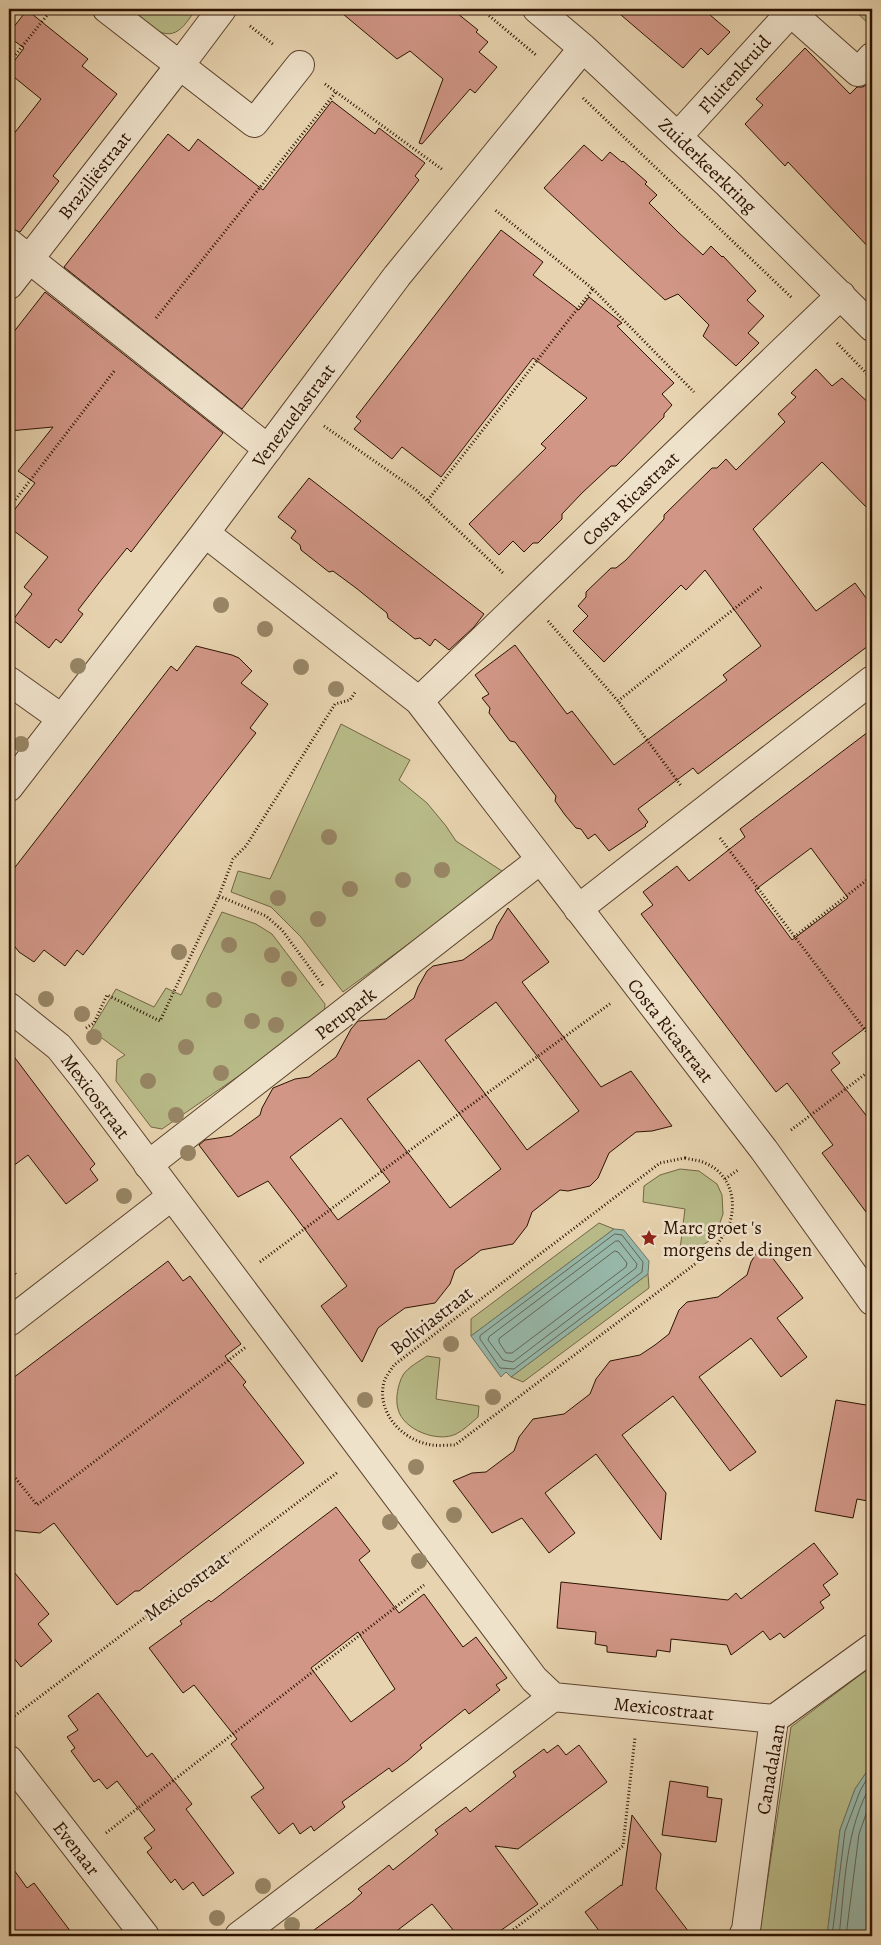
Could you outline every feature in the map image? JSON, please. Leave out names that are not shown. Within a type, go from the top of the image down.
[{"type":"street","points":[[108,9],[254,123],[300,65]]},
{"type":"street","name":"Braziliëstraat","points":[[9,285],[19,251],[180,65],[222,9]]},
{"type":"street","name":"Zuiderkeerkring","points":[[537,9],[584,48],[678,136],[841,295],[872,328]]},
{"type":"street","name":"Fluitenkruid","points":[[678,136],[789,10],[858,72],[872,57]]},
{"type":"street","name":"Venezuelastraat","points":[[9,787],[205,533],[397,276],[584,48]]},
{"type":"street","points":[[19,251],[268,449]]},
{"type":"street","name":"Costa Ricastraat","points":[[419,701],[841,295]]},
{"type":"street","name":"Costa Ricastraat","points":[[205,533],[419,701],[764,1150],[872,1301]]},
{"type":"street","points":[[578,910],[872,680]]},
{"type":"street","points":[[9,681],[61,718]]},
{"type":"street","name":"Perupark","points":[[148,1165],[540,860]]},
{"type":"street","name":"Mexicostraat","points":[[9,1007],[59,1047],[534,1679],[553,1697],[774,1719]]},
{"type":"street","points":[[9,1322],[172,1196]]},
{"type":"street","name":"Canadalaan","points":[[743,1936],[746,1930],[774,1719],[872,1648]]},
{"type":"street","points":[[239,1936],[553,1697]]},
{"type":"street","name":"Evenaar","points":[[9,1760],[145,1936]]},
{"type":"path","points":[[9,63],[52,9]]},
{"type":"path","points":[[482,9],[560,76],[815,320],[872,380]]},
{"type":"path","points":[[9,508],[136,343],[336,92]]},
{"type":"path","points":[[594,289],[716,415]]},
{"type":"path","points":[[298,408],[416,490],[528,597],[618,702],[872,1039]]},
{"type":"path","points":[[618,702],[764,586]]},
{"type":"path","points":[[59,1047],[94,1023],[107,995],[160,1021],[219,896],[233,859],[246,846],[335,704],[350,700],[373,666]]},
{"type":"path","points":[[794,937],[872,876]]},
{"type":"path","points":[[219,896],[266,916],[282,930],[344,1014]]},
{"type":"path","points":[[235,1280],[636,985]]},
{"type":"path","points":[[764,1150],[872,1069]]},
{"type":"path","name":"Boliviastraat","points":[[686,1158],[704,1162],[717,1170],[725,1179],[731,1190],[730,1223],[714,1249],[707,1255],[455,1445],[432,1446],[412,1440],[396,1428],[387,1412],[383,1394],[384,1381],[394,1365],[660,1163],[686,1158]]},
{"type":"path","points":[[9,1470],[37,1505],[270,1329]]},
{"type":"path","name":"Mexicostraat","points":[[9,1720],[364,1452]]},
{"type":"path","points":[[80,1853],[449,1566]]},
{"type":"path","points":[[505,1936],[623,1846],[638,1706]]},
{"type":"green space","points":[[129,9],[197,9],[179,30],[166,34],[152,28]]},
{"type":"green space","points":[[853,9],[872,9],[872,27]]},
{"type":"green space","points":[[341,724],[410,760],[399,780],[427,803],[456,841],[505,873],[343,992],[301,937],[271,907],[231,892],[238,871],[270,879]]},
{"type":"green space","points":[[222,912],[256,924],[272,934],[325,1004],[324,1017],[162,1129],[151,1127],[116,1081],[117,1060],[125,1055],[91,1030],[116,989],[154,1007],[166,988],[181,995]]},
{"type":"green space","points":[[680,1169],[699,1171],[717,1184],[722,1195],[723,1214],[715,1237],[694,1251],[680,1249],[685,1209],[643,1202],[644,1186],[660,1175]]},
{"type":"green space","points":[[599,1223],[614,1229],[471,1336],[471,1319]]},
{"type":"green space","points":[[648,1274],[649,1288],[523,1382],[511,1377]]},
{"type":"green space","points":[[427,1356],[440,1358],[436,1399],[479,1406],[478,1417],[456,1434],[440,1437],[422,1433],[407,1423],[398,1409],[398,1392],[403,1375]]},
{"type":"green space","points":[[872,1666],[872,1764],[855,1789],[840,1830],[827,1936],[759,1936],[791,1727]]},
{"type":"water","points":[[614,1229],[624,1230],[649,1261],[648,1274],[511,1377],[506,1372],[501,1377],[471,1336]]},
{"type":"water","points":[[872,1764],[872,1936],[827,1936],[840,1830],[855,1789]]},
{"type":"building","points":[[337,9],[452,9],[478,30],[476,32],[488,42],[479,52],[497,67],[475,93],[470,89],[422,144],[419,143],[443,79],[410,51],[397,59]]},
{"type":"building","points":[[614,9],[703,9],[730,32],[708,55],[701,48],[683,68]]},
{"type":"building","points":[[27,10],[88,59],[82,66],[117,94],[53,176],[59,181],[20,232],[9,228],[9,140],[41,99],[9,73],[9,68],[24,48],[9,37],[9,33]]},
{"type":"building","points":[[805,48],[850,94],[857,87],[863,87],[872,80],[872,251],[788,162],[785,166],[745,124],[763,105],[756,99]]},
{"type":"building","points":[[332,101],[375,134],[379,128],[425,163],[415,176],[419,180],[242,409],[64,267],[168,134],[189,151],[198,139],[263,190]]},
{"type":"building","points":[[584,145],[602,161],[610,152],[623,161],[647,182],[645,184],[657,195],[649,203],[678,232],[703,255],[711,246],[756,291],[747,300],[764,316],[748,333],[759,343],[736,366],[703,336],[709,325],[678,294],[665,300],[544,188]]},
{"type":"building","points":[[501,230],[543,262],[533,275],[579,310],[589,297],[622,323],[617,326],[674,383],[662,394],[672,405],[664,414],[664,417],[616,466],[611,466],[582,493],[562,514],[562,519],[538,543],[533,543],[524,552],[513,541],[499,555],[469,524],[546,448],[541,444],[587,398],[533,358],[441,477],[402,447],[392,459],[354,429],[361,421],[356,417]]},
{"type":"building","points":[[45,292],[223,433],[131,552],[127,548],[78,610],[83,614],[61,643],[56,639],[49,648],[13,620],[32,594],[24,587],[48,557],[9,527],[9,517],[35,483],[18,471],[53,427],[9,431],[9,338]]},
{"type":"building","points":[[816,369],[832,386],[842,378],[872,406],[872,513],[822,462],[753,529],[816,611],[855,583],[872,606],[872,643],[698,774],[693,768],[638,809],[648,822],[646,826],[609,851],[595,834],[588,839],[581,829],[576,828],[565,815],[555,801],[556,796],[515,742],[510,741],[489,713],[490,708],[482,698],[489,694],[475,675],[515,645],[567,714],[572,711],[614,765],[727,680],[723,675],[761,646],[705,570],[686,590],[681,585],[604,662],[573,631],[588,616],[578,606],[586,597],[586,592],[611,568],[616,568],[626,560],[664,519],[664,515],[712,468],[717,468],[726,459],[736,470],[785,422],[778,414],[796,397],[791,393]]},
{"type":"building","points":[[309,478],[484,614],[474,627],[449,650],[435,639],[430,646],[420,638],[415,639],[388,618],[387,613],[356,588],[333,571],[329,572],[301,550],[300,545],[291,538],[296,531],[278,517]]},
{"type":"building","points":[[196,646],[239,658],[252,671],[241,683],[268,704],[250,728],[256,733],[83,955],[77,950],[65,966],[44,950],[34,962],[19,952],[9,939],[9,875],[171,666],[177,671]]},
{"type":"building","points":[[872,729],[872,1023],[832,1053],[840,1063],[831,1070],[872,1123],[872,1220],[822,1153],[833,1145],[797,1096],[787,1083],[776,1092],[641,914],[653,905],[643,892],[677,866],[689,881],[745,837],[740,829]],"holes":[[[811,848],[848,898],[792,940],[755,890]]]},
{"type":"building","points":[[508,908],[549,962],[522,982],[601,1087],[631,1071],[672,1126],[652,1131],[636,1132],[609,1153],[598,1178],[590,1186],[568,1191],[560,1190],[532,1212],[527,1226],[513,1244],[481,1250],[455,1270],[450,1284],[435,1303],[405,1308],[391,1318],[378,1328],[362,1362],[321,1306],[347,1286],[295,1216],[268,1181],[238,1197],[199,1145],[205,1140],[231,1136],[260,1115],[273,1088],[295,1079],[309,1077],[336,1057],[351,1029],[358,1021],[386,1019],[414,998],[427,971],[433,966],[463,960],[492,939],[497,926]],"holes":[[[496,1002],[579,1111],[527,1150],[445,1040]],[[419,1060],[501,1169],[450,1208],[367,1099]],[[341,1118],[390,1182],[338,1220],[290,1157]]]},
{"type":"building","points":[[9,1050],[95,1164],[90,1169],[98,1180],[66,1204],[28,1155],[9,1169]]},
{"type":"building","points":[[762,1244],[803,1298],[777,1318],[807,1357],[781,1377],[751,1338],[699,1377],[756,1452],[730,1471],[673,1396],[622,1435],[666,1493],[661,1540],[596,1454],[545,1493],[575,1533],[549,1553],[522,1518],[492,1533],[453,1481],[472,1473],[486,1472],[514,1451],[519,1437],[533,1419],[564,1414],[590,1394],[596,1379],[610,1361],[640,1355],[655,1345],[669,1334],[679,1310],[687,1302],[718,1297],[747,1275],[751,1262]]},
{"type":"building","points":[[168,1261],[183,1281],[190,1276],[241,1344],[225,1356],[246,1382],[243,1385],[304,1463],[139,1591],[135,1591],[117,1605],[54,1523],[40,1533],[9,1530],[9,1381]]},
{"type":"building","points":[[836,1400],[872,1406],[872,1479],[868,1501],[857,1499],[853,1518],[815,1511]]},
{"type":"building","points":[[336,1507],[370,1551],[359,1560],[399,1613],[424,1594],[463,1647],[476,1637],[507,1678],[496,1685],[500,1690],[469,1714],[465,1709],[420,1745],[422,1748],[407,1761],[392,1772],[389,1768],[342,1802],[345,1807],[314,1831],[311,1826],[300,1834],[293,1823],[279,1834],[251,1797],[264,1788],[231,1744],[237,1739],[194,1685],[183,1693],[149,1648],[182,1624],[180,1621],[209,1600],[211,1602]],"holes":[[[358,1632],[395,1689],[351,1722],[311,1668]]]},
{"type":"building","points":[[814,1543],[838,1574],[823,1585],[830,1595],[820,1602],[824,1608],[784,1638],[780,1633],[770,1640],[763,1631],[731,1655],[727,1645],[671,1639],[670,1652],[657,1650],[656,1657],[607,1652],[607,1646],[595,1644],[596,1632],[557,1628],[561,1582],[728,1600],[736,1593],[741,1599]]},
{"type":"building","points":[[9,1566],[49,1614],[38,1624],[52,1641],[21,1667],[9,1652]]},
{"type":"building","points":[[98,1693],[147,1757],[152,1753],[192,1804],[186,1809],[234,1873],[203,1896],[193,1882],[183,1890],[175,1879],[171,1883],[147,1852],[152,1848],[144,1838],[155,1830],[117,1781],[107,1789],[99,1779],[94,1782],[71,1751],[75,1748],[67,1737],[78,1730],[68,1716]]},
{"type":"building","points":[[558,1745],[566,1755],[579,1745],[607,1782],[518,1849],[495,1846],[538,1904],[493,1936],[458,1936],[432,1904],[390,1936],[306,1936],[352,1902],[362,1893],[358,1889],[389,1865],[393,1870],[438,1834],[435,1830],[466,1807],[470,1812],[516,1776],[513,1772],[544,1749],[547,1753]]},
{"type":"building","points":[[670,1781],[708,1787],[707,1797],[722,1799],[716,1842],[662,1835]]},
{"type":"building","points":[[632,1815],[661,1854],[656,1889],[692,1936],[603,1936],[585,1912],[622,1886]]},
{"type":"building","points":[[9,1863],[27,1888],[34,1883],[74,1936],[9,1936]]},
{"type":"place","name":"Marc groet 's morgens de dingen","points":[[649,1238]]}]
